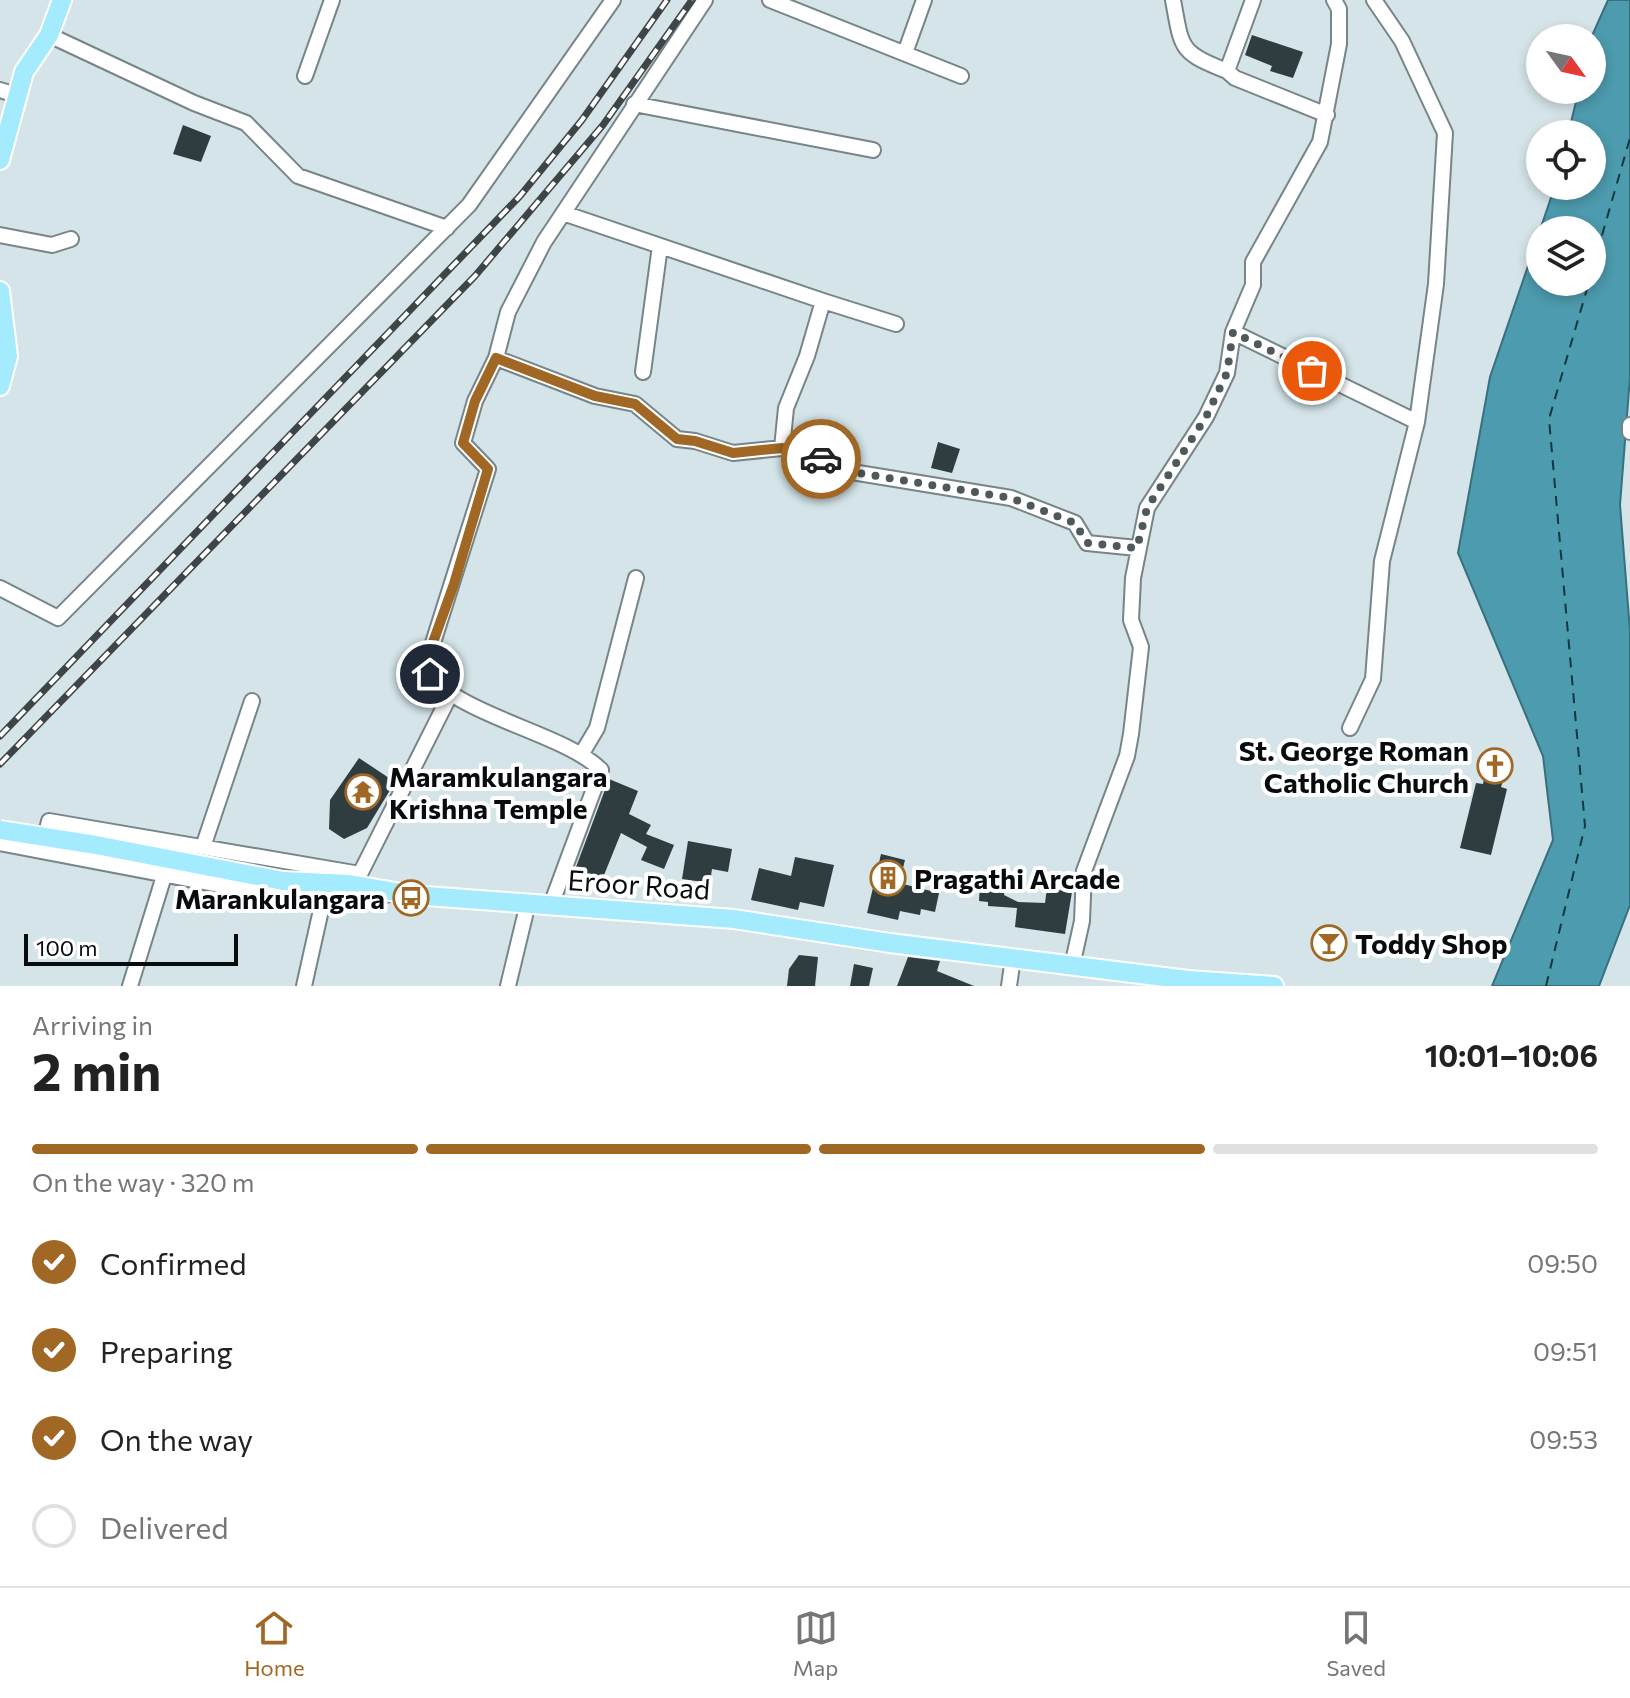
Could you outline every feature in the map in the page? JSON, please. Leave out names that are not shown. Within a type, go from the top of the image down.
[{"type":"main road","points":[[0,160],[8,92],[49,35],[62,0]]},
{"type":"main road","points":[[0,291],[8,356],[0,386]]},
{"type":"main road","name":"Eroor Road","points":[[0,830],[283,881],[349,884],[401,893],[734,919],[1072,966],[1272,986]]},
{"type":"street","points":[[305,76],[332,0]]},
{"type":"street","points":[[0,588],[58,618],[469,205],[613,0]]},
{"type":"street","points":[[551,905],[601,770],[581,755],[451,693],[430,674],[426,665],[488,469],[463,443],[475,401],[496,358],[508,312],[563,213],[705,0]]},
{"type":"street","points":[[770,0],[961,76]]},
{"type":"street","points":[[905,53],[924,0]]},
{"type":"street","points":[[1173,0],[1181,43],[1192,57],[1327,115]]},
{"type":"street","points":[[1227,71],[1253,0]]},
{"type":"street","points":[[1072,966],[1082,921],[1084,871],[1127,756],[1131,734],[1141,647],[1131,620],[1137,548],[1147,508],[1206,417],[1227,373],[1233,332],[1253,285],[1253,262],[1320,142],[1339,44],[1339,9],[1334,0]]},
{"type":"street","points":[[1350,728],[1373,679],[1382,561],[1417,422],[1436,284],[1445,133],[1402,41],[1374,0]]},
{"type":"street","points":[[49,35],[194,103],[246,123],[298,176],[447,228]]},
{"type":"street","points":[[634,104],[873,150]]},
{"type":"street","points":[[563,213],[896,324]]},
{"type":"street","points":[[0,235],[52,245],[71,239]]},
{"type":"street","points":[[643,372],[660,246]]},
{"type":"street","points":[[782,448],[786,408],[807,356],[823,301]]},
{"type":"street","points":[[1233,332],[1417,422]]},
{"type":"street","points":[[496,358],[595,396],[635,404],[677,439],[695,441],[733,453],[782,448],[816,456],[846,471],[1011,498],[1075,523],[1087,543],[1137,548]]},
{"type":"street","points":[[1630,425],[1630,432]]},
{"type":"street","points":[[581,755],[597,728],[636,578]]},
{"type":"street","points":[[42,851],[49,821],[360,874],[451,693]]},
{"type":"street","points":[[203,847],[252,701]]},
{"type":"street","points":[[0,843],[298,900],[323,901],[401,893]]},
{"type":"street","points":[[130,986],[164,876]]},
{"type":"street","points":[[304,986],[323,901]]},
{"type":"street","points":[[508,986],[528,903]]},
{"type":"street","points":[[1009,986],[1013,958]]},
{"type":"water","points":[[1608,0],[1630,0],[1630,377],[1620,505],[1630,631],[1630,905],[1599,986],[1492,986],[1553,840],[1543,756],[1458,553],[1490,377],[1526,272],[1526,296],[1606,296],[1606,216],[1545,216],[1550,200],[1606,200],[1606,120],[1572,120],[1576,104],[1606,104],[1606,24],[1597,24]]},
{"type":"building","points":[[1252,35],[1303,52],[1293,78],[1270,71],[1272,66],[1245,55]]},
{"type":"building","points":[[183,125],[211,136],[201,162],[173,154]]},
{"type":"building","points":[[938,442],[960,449],[952,473],[931,468]]},
{"type":"building","name":"Maramkulangara Krishna Temple","points":[[359,758],[395,782],[367,828],[344,839],[329,829],[330,800]]},
{"type":"building","name":"St. George Roman Catholic Church","points":[[1485,773],[1504,778],[1501,787],[1507,789],[1491,855],[1460,848],[1476,783],[1483,784]]},
{"type":"building","points":[[609,779],[638,791],[629,814],[651,825],[646,834],[674,845],[664,869],[641,860],[647,847],[621,833],[600,885],[573,875]]},
{"type":"building","points":[[688,841],[732,849],[728,872],[712,869],[710,883],[682,879]]},
{"type":"building","name":"Pragathi Arcade","points":[[881,854],[905,860],[899,883],[939,893],[935,912],[921,909],[920,915],[900,911],[898,920],[867,913]]},
{"type":"building","points":[[795,857],[834,865],[824,907],[800,902],[798,910],[751,900],[759,868],[791,876]]},
{"type":"building","points":[[980,882],[1005,884],[1004,895],[1018,902],[1045,903],[1047,888],[1072,892],[1065,934],[1015,927],[1017,908],[988,906],[988,902],[979,901]]},
{"type":"building","points":[[799,955],[818,957],[815,986],[787,986],[789,969]]},
{"type":"building","points":[[908,957],[940,961],[937,971],[974,986],[897,986]]},
{"type":"building","points":[[854,964],[873,968],[869,986],[850,986]]},
{"type":"ferry route","points":[[1606,221],[1630,138]]},
{"type":"ferry route","points":[[1546,986],[1585,826],[1549,419],[1585,296]]},
{"type":"railway","points":[[0,736],[520,196],[582,120],[667,0]]},
{"type":"railway","points":[[0,764],[475,276],[603,125],[692,0]]},
{"type":"way so far","points":[[821,459],[846,471],[1011,498],[1075,523],[1087,543],[1137,548],[1147,508],[1206,417],[1227,373],[1233,332],[1312,371]]},
{"type":"place","name":"St. George Roman Catholic Church","points":[[1495,766]]},
{"type":"place","name":"Maramkulangara Krishna Temple","points":[[363,792]]},
{"type":"place","name":"Pragathi Arcade","points":[[888,878]]},
{"type":"place","name":"Marankulangara","points":[[411,898]]},
{"type":"place","name":"Toddy Shop","points":[[1329,943]]},
{"type":"route","points":[[430,674],[426,665],[488,469],[463,443],[467,422],[496,358],[595,396],[635,404],[677,439],[695,441],[733,453],[782,448],[821,459]]}]
